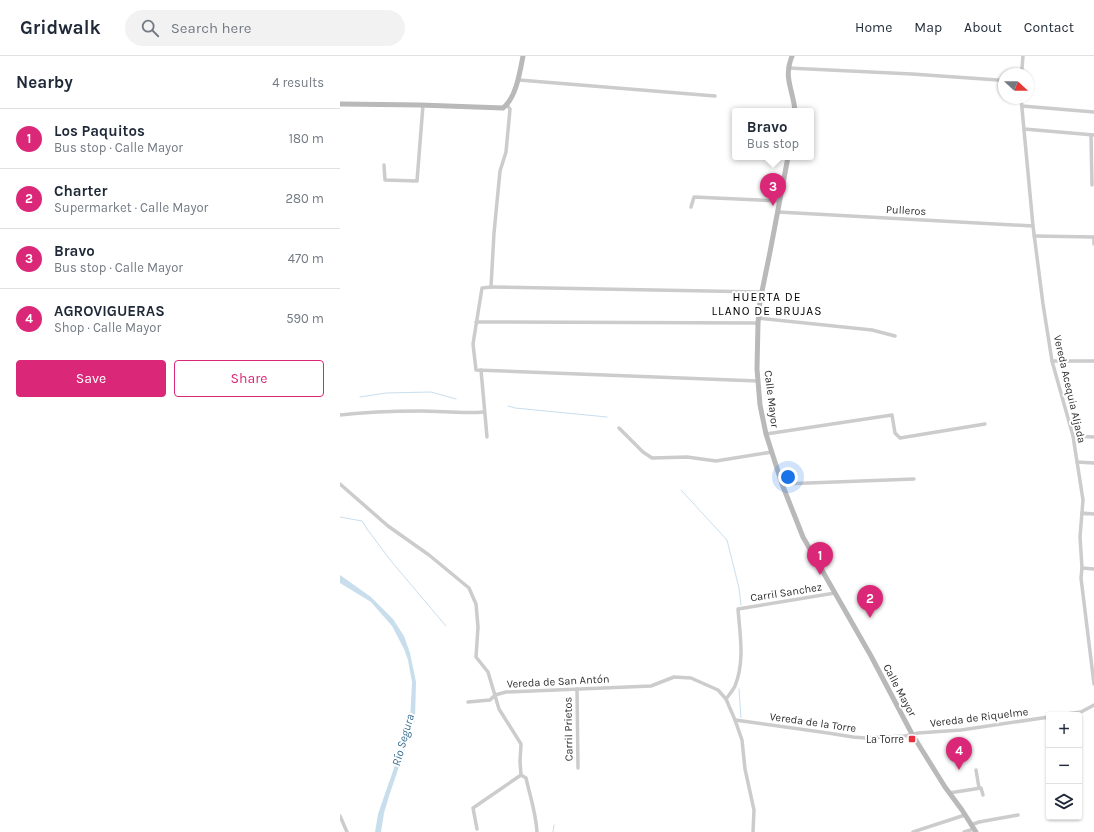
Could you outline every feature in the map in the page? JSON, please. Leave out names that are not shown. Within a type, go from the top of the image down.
[{"type":"main road","points":[[340,104],[503,108],[507,105],[519,80],[523,56]]},
{"type":"main road","points":[[792,56],[788,68],[788,77],[793,108]]},
{"type":"main road","name":"Calle Mayor","points":[[787,160],[761,292],[758,320],[758,381],[761,409],[766,434],[782,484],[803,537],[871,656],[912,734],[949,793],[966,815],[974,829]]},
{"type":"street","points":[[1022,68],[1023,56]]},
{"type":"street","points":[[788,68],[998,80]]},
{"type":"street","points":[[519,80],[715,96]]},
{"type":"street","points":[[384,165],[385,180],[417,181],[423,105]]},
{"type":"street","points":[[491,287],[500,171],[506,152],[510,109],[507,105]]},
{"type":"street","points":[[1022,106],[1094,112]]},
{"type":"street","name":"Vereda Acequia Aljada","points":[[1022,106],[1034,236],[1043,304],[1052,361],[1073,436],[1083,500],[1080,537],[1082,568],[1081,578],[1094,684]]},
{"type":"street","points":[[1024,129],[1093,135],[1092,185]]},
{"type":"street","points":[[691,207],[694,197],[780,201]]},
{"type":"street","name":"Pulleros","points":[[778,212],[1033,226]]},
{"type":"street","points":[[1034,236],[1094,238],[1094,244]]},
{"type":"street","points":[[758,381],[476,370],[473,344],[482,288],[761,292]]},
{"type":"street","points":[[476,322],[758,320],[872,330],[895,336]]},
{"type":"street","points":[[1052,361],[1094,361]]},
{"type":"street","points":[[481,370],[487,437]]},
{"type":"street","points":[[340,415],[420,411],[484,412]]},
{"type":"street","points":[[766,434],[892,415],[895,433],[900,438],[985,424]]},
{"type":"street","points":[[619,428],[643,452],[652,458],[687,457],[716,461],[772,452]]},
{"type":"street","points":[[1073,436],[1094,437]]},
{"type":"street","points":[[1077,462],[1094,463]]},
{"type":"street","points":[[782,484],[914,479]]},
{"type":"street","name":"Vereda de San Antón","points":[[340,484],[388,526],[429,555],[468,588],[476,604],[478,627],[476,657],[488,672],[495,695],[506,692],[651,686],[674,677],[691,678],[718,690],[726,698]]},
{"type":"street","points":[[1082,513],[1094,514]]},
{"type":"street","points":[[1082,568],[1094,569]]},
{"type":"street","name":"Carril Sanchez","points":[[726,698],[734,687],[740,667],[742,646],[738,609],[835,593]]},
{"type":"street","name":"Carril Prietos","points":[[577,689],[578,768]]},
{"type":"street","points":[[468,702],[490,700],[495,695],[499,709],[521,744],[521,776]]},
{"type":"street","points":[[726,698],[742,740],[745,768],[754,810],[753,832]]},
{"type":"street","points":[[1081,712],[1094,705]]},
{"type":"street","name":"Vereda de Riquelme","points":[[912,734],[962,730],[1046,717]]},
{"type":"street","name":"Vereda de la Torre","points":[[735,720],[853,737],[883,738],[912,734]]},
{"type":"street","points":[[976,770],[979,788],[981,788],[983,796]]},
{"type":"street","points":[[476,829],[473,808],[521,776]]},
{"type":"street","points":[[521,776],[526,778],[533,804],[537,832]]},
{"type":"street","points":[[949,793],[979,788]]},
{"type":"street","points":[[913,832],[966,815]]},
{"type":"street","points":[[340,816],[347,832]]},
{"type":"street","points":[[964,832],[974,829],[979,822],[1018,816]]},
{"type":"water","points":[[340,575],[371,597],[393,619],[404,636],[410,653],[416,682],[415,720],[390,793],[384,813],[381,832],[375,832],[378,814],[410,722],[412,682],[408,660],[392,626],[371,602],[340,583]]},
{"type":"waterway","points":[[360,397],[386,393],[431,392],[456,399]]},
{"type":"waterway","points":[[508,406],[515,408],[607,417]]},
{"type":"waterway","points":[[681,490],[727,540],[739,588],[741,605]]},
{"type":"waterway","points":[[1084,515],[1089,515]]},
{"type":"waterway","points":[[340,517],[362,521],[391,561],[446,626]]},
{"type":"waterway","points":[[739,689],[741,718]]},
{"type":"waterway","points":[[553,832],[554,825]]},
{"type":"place","name":"Bravo","points":[[773,206]]},
{"type":"place","name":"Los Paquitos","points":[[820,575]]},
{"type":"place","name":"Charter","points":[[870,618]]},
{"type":"place","name":"La Torre","points":[[912,739]]},
{"type":"place","name":"AGROVIGUERAS","points":[[959,770]]},
{"type":"district","name":"HUERTA DE LLANO DE BRUJAS","points":[[767,304]]},
{"type":"water label","name":"Río Segura","points":[[403,740]]}]
